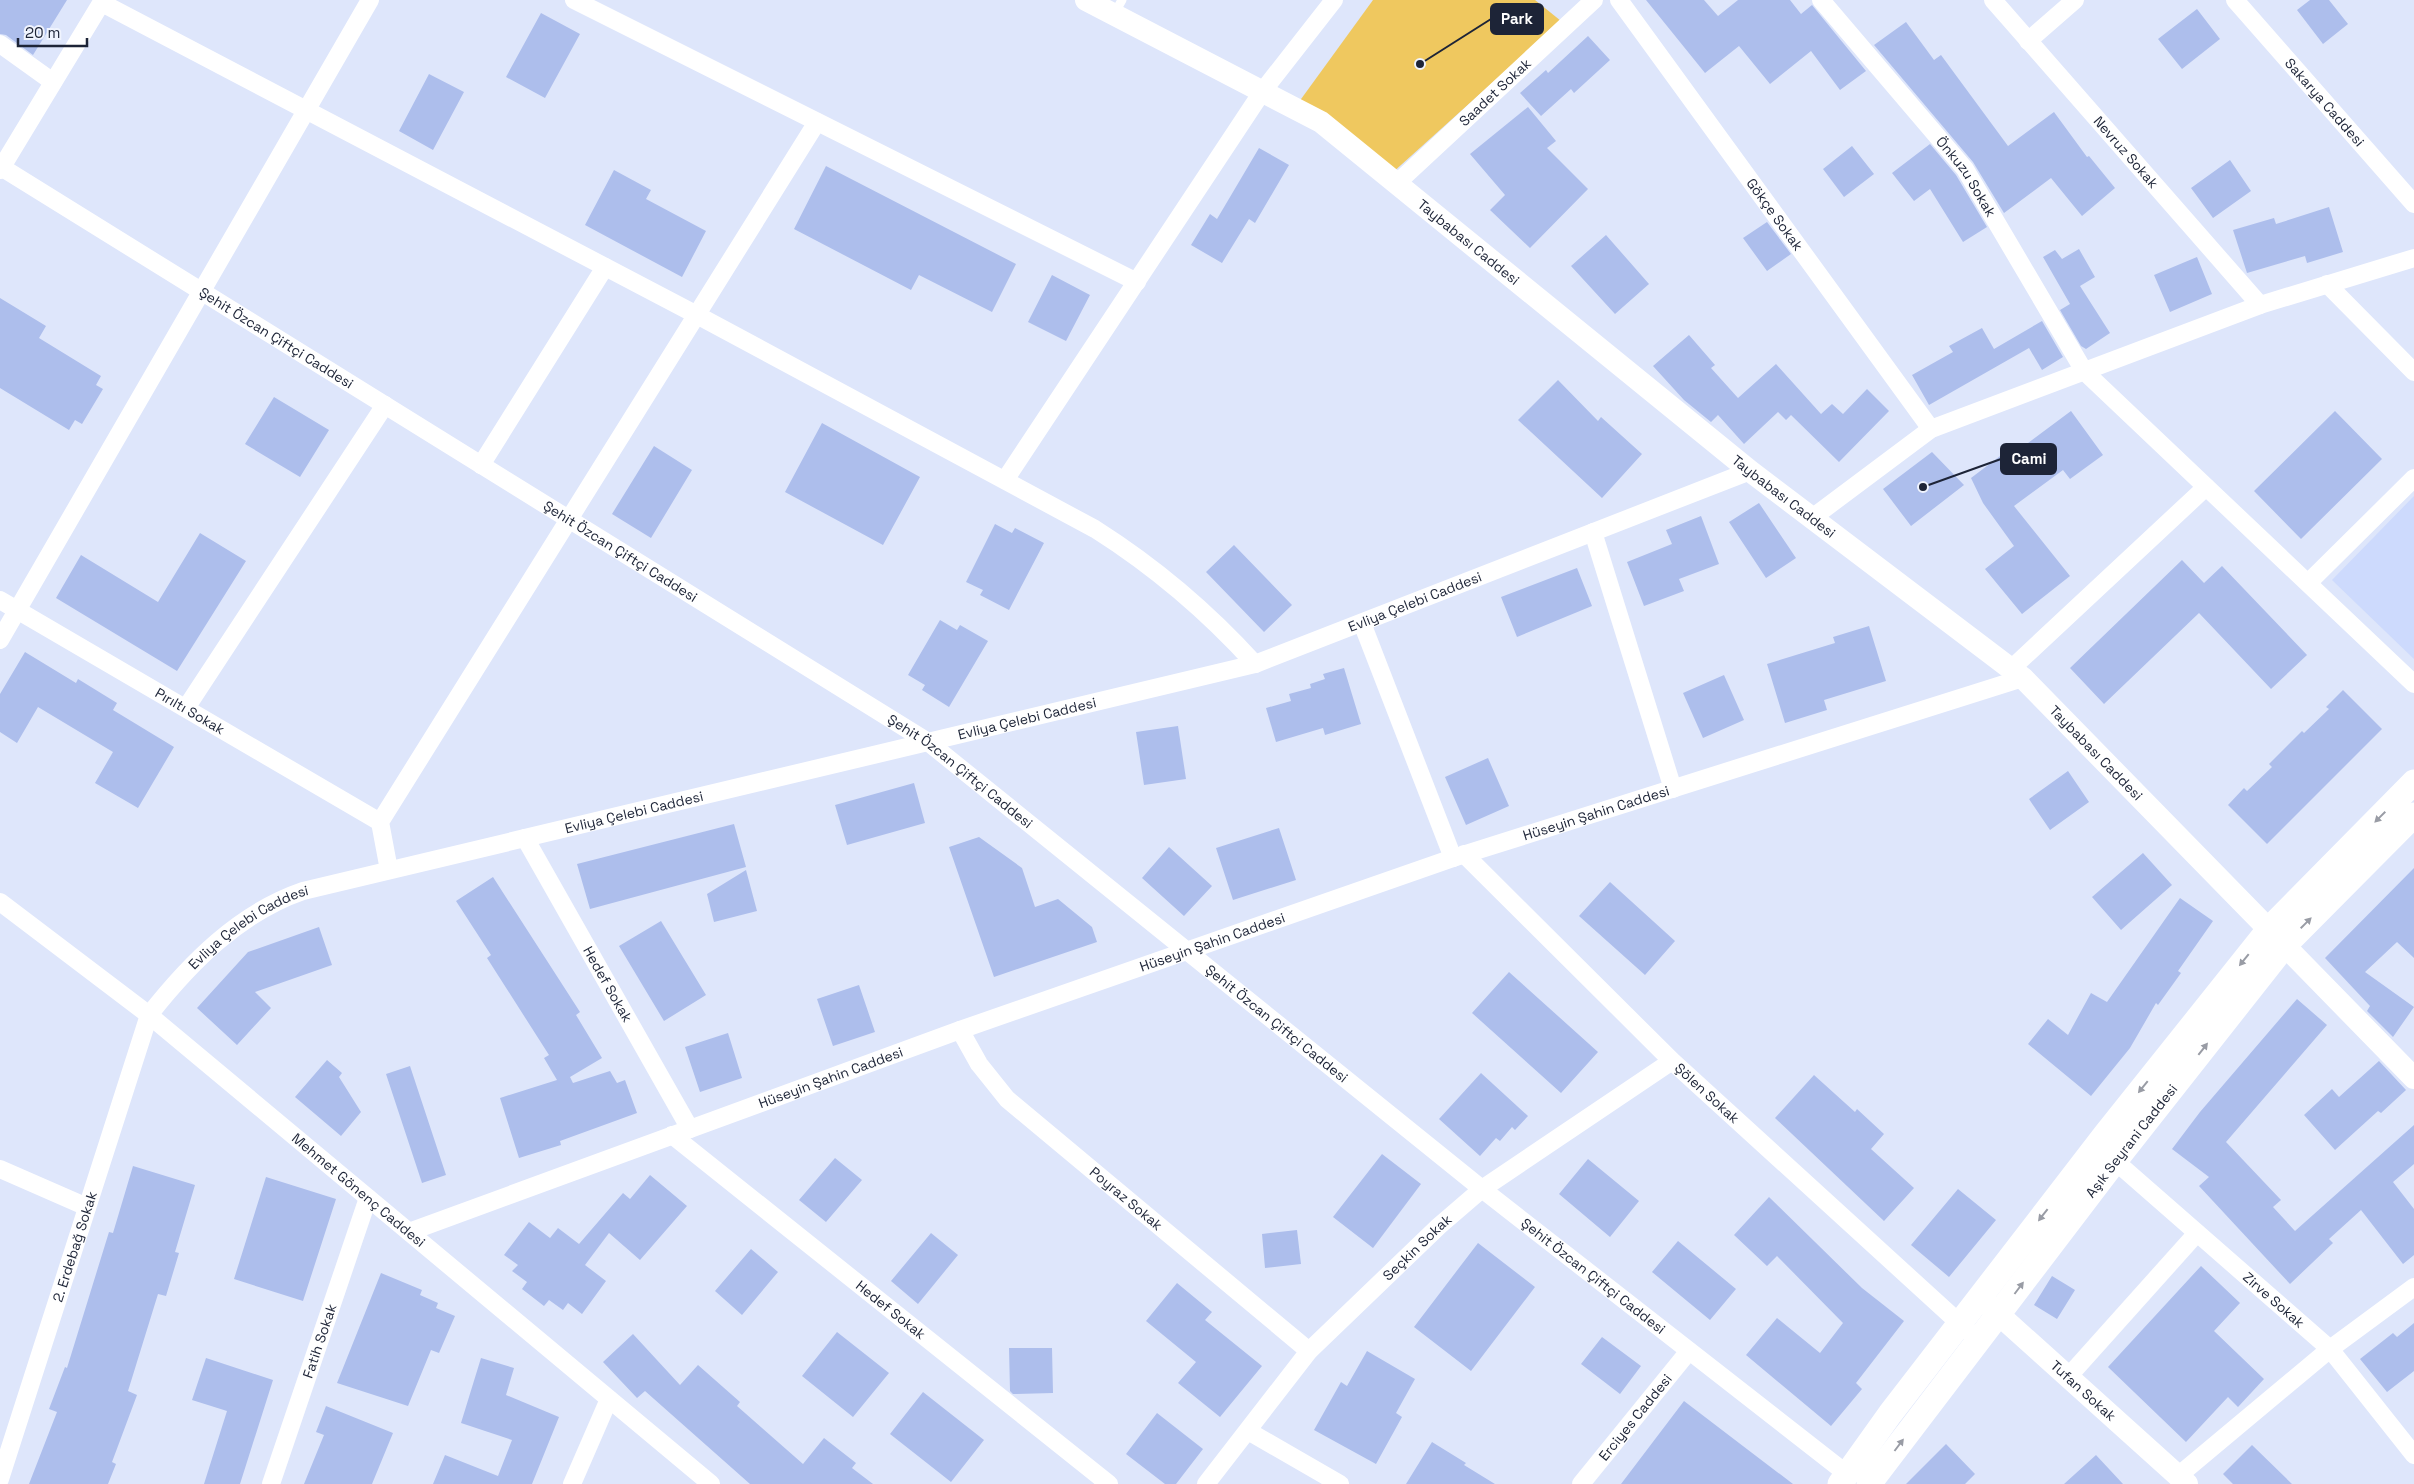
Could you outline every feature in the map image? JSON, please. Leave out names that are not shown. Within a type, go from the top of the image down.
[{"type":"main road","points":[[1862,1481],[1960,1323],[2105,1135],[2277,936],[2414,782]]},
{"type":"main road","name":"Aşık Seyrani Caddesi","points":[[1862,1481],[1979,1341],[2115,1161],[2277,936],[2414,815]]},
{"type":"street","points":[[0,640],[370,0]]},
{"type":"street","points":[[574,0],[1137,282]]},
{"type":"street","name":"Taybabası Caddesi","points":[[1086,0],[1118,7],[1262,92],[1321,122],[1750,471],[2017,674],[2277,936],[2414,1078]]},
{"type":"street","points":[[1005,480],[1262,92],[1334,0]]},
{"type":"street","name":"Saadet Sokak","points":[[1396,184],[1594,0]]},
{"type":"street","name":"Gökçe Sokak","points":[[1619,0],[1931,428]]},
{"type":"street","name":"Önkuzu Sokak","points":[[1821,0],[1965,169],[2084,371],[2414,684]]},
{"type":"street","name":"Nevruz Sokak","points":[[1993,0],[2260,305]]},
{"type":"street","points":[[2028,41],[2076,0]]},
{"type":"street","name":"Sakarya Caddesi","points":[[2235,0],[2414,204]]},
{"type":"street","points":[[1,169],[102,2],[695,314],[1095,529],[1134,554],[1200,608],[1255,664]]},
{"type":"street","points":[[0,44],[53,82]]},
{"type":"street","points":[[389,870],[380,822],[695,314],[817,122]]},
{"type":"street","name":"Şehit Özcan Çiftçi Caddesi","points":[[1,169],[928,742],[1482,1189],[1689,1350],[1862,1481]]},
{"type":"street","points":[[1812,518],[1931,428],[2260,305],[2414,258]]},
{"type":"street","points":[[481,465],[605,267]]},
{"type":"street","points":[[2327,284],[2414,372]]},
{"type":"street","points":[[186,708],[385,406]]},
{"type":"street","name":"Evliya Çelebi Caddesi","points":[[149,1015],[193,964],[224,936],[268,905],[303,891],[1255,664],[1750,471]]},
{"type":"street","points":[[2308,583],[2414,478]]},
{"type":"street","points":[[2017,674],[2206,487]]},
{"type":"street","points":[[1593,532],[1672,788]]},
{"type":"street","name":"Pırıltı Sokak","points":[[0,600],[380,822]]},
{"type":"street","points":[[1362,623],[1459,856]]},
{"type":"street","name":"Hüseyin Şahin Caddesi","points":[[409,1232],[960,1030],[1459,856],[2017,674]]},
{"type":"street","name":"Hedef Sokak","points":[[525,838],[690,1129]]},
{"type":"street","name":"Şölen Sokak","points":[[1459,856],[1672,1061],[1979,1341]]},
{"type":"street","name":"Mehmet Gönenç Caddesi","points":[[0,902],[149,1015],[711,1484]]},
{"type":"street","name":"2. Erdebağ Sokak","points":[[0,1479],[149,1015]]},
{"type":"street","name":"Poyraz Sokak","points":[[960,1030],[979,1064],[1007,1100],[1309,1351]]},
{"type":"street","name":"Seçkin Sokak","points":[[1206,1484],[1309,1351],[1397,1265],[1482,1189],[1672,1061]]},
{"type":"street","name":"Hedef Sokak","points":[[672,1135],[1109,1484]]},
{"type":"street","name":"Zirve Sokak","points":[[2115,1161],[2330,1349],[2414,1455]]},
{"type":"street","points":[[0,1169],[87,1207]]},
{"type":"street","name":"Fatih Sokak","points":[[271,1484],[368,1198]]},
{"type":"street","points":[[2068,1377],[2197,1232]]},
{"type":"street","points":[[2182,1480],[2330,1349],[2414,1287]]},
{"type":"street","name":"Tufan Sokak","points":[[1980,1298],[2182,1480]]},
{"type":"street","name":"Erciyes Caddesi","points":[[1581,1484],[1689,1350]]},
{"type":"street","points":[[572,1484],[609,1399]]},
{"type":"street","points":[[1248,1431],[1340,1484]]},
{"type":"shaded area","points":[[1373,0],[1535,0],[1561,21],[1391,174],[1296,106]]},
{"type":"shaded area","points":[[2414,496],[2414,659],[2332,580]]},
{"type":"building","points":[[0,0],[67,0],[33,55],[6,35],[0,34]]},
{"type":"building","points":[[1646,0],[1704,0],[1718,16],[1738,0],[1790,0],[1801,14],[1812,5],[1866,71],[1840,90],[1811,51],[1770,84],[1739,46],[1705,73]]},
{"type":"building","points":[[2310,0],[2329,0],[2348,24],[2323,44],[2297,10]]},
{"type":"building","points":[[2197,9],[2220,39],[2182,69],[2158,39]]},
{"type":"building","points":[[541,13],[580,34],[545,98],[506,77]]},
{"type":"building","points":[[1906,22],[1934,60],[1941,55],[2008,146],[2054,112],[2087,157],[2089,156],[2115,188],[2082,216],[2051,178],[2004,213],[1973,162],[1874,45]]},
{"type":"building","points":[[1588,36],[1610,60],[1574,93],[1571,89],[1541,116],[1520,93],[1546,70],[1548,73]]},
{"type":"building","points":[[429,74],[464,92],[433,150],[399,131]]},
{"type":"building","points":[[1528,107],[1556,141],[1547,148],[1588,189],[1530,248],[1490,210],[1505,195],[1470,154]]},
{"type":"building","points":[[1930,144],[1956,175],[1987,227],[1963,242],[1930,189],[1914,201],[1892,173]]},
{"type":"building","points":[[1852,146],[1874,174],[1844,197],[1823,169]]},
{"type":"building","points":[[1259,148],[1289,165],[1255,223],[1249,219],[1222,263],[1191,245],[1210,214],[1217,219]]},
{"type":"building","points":[[2230,160],[2251,191],[2213,218],[2191,188]]},
{"type":"building","points":[[826,166],[1016,264],[992,312],[919,275],[911,290],[794,229]]},
{"type":"building","points":[[614,170],[651,190],[646,199],[706,231],[682,277],[585,225]]},
{"type":"building","points":[[2329,207],[2343,252],[2307,263],[2305,256],[2247,273],[2233,230],[2274,218],[2276,224]]},
{"type":"building","points":[[1767,222],[1791,254],[1767,271],[1743,238]]},
{"type":"building","points":[[1606,235],[1649,284],[1615,314],[1571,266]]},
{"type":"building","points":[[2079,249],[2095,277],[2080,286],[2110,333],[2086,349],[2081,346],[2060,310],[2070,304],[2043,257],[2055,250],[2062,259]]},
{"type":"building","points":[[2197,257],[2212,294],[2170,312],[2154,275]]},
{"type":"building","points":[[1052,275],[1090,295],[1066,341],[1028,322]]},
{"type":"building","points":[[0,298],[46,326],[39,338],[101,376],[96,385],[103,389],[82,424],[75,420],[69,430],[0,388]]},
{"type":"building","points":[[2042,321],[2063,357],[2042,370],[2029,348],[1929,405],[1912,375],[1953,352],[1949,346],[1982,328],[1994,349]]},
{"type":"building","points":[[1689,335],[1715,365],[1711,368],[1738,398],[1776,364],[1821,414],[1832,404],[1843,414],[1867,389],[1889,411],[1839,462],[1791,415],[1786,420],[1778,412],[1744,444],[1718,415],[1711,422],[1684,400],[1653,366]]},
{"type":"building","points":[[1558,380],[1598,421],[1601,417],[1642,454],[1602,498],[1518,420]]},
{"type":"building","points":[[274,397],[329,430],[300,477],[245,444]]},
{"type":"building","points":[[2071,411],[2103,455],[2070,479],[2063,470],[2014,506],[2070,576],[2022,614],[1985,569],[2014,546],[1983,503],[1971,478],[2016,444],[2020,449]]},
{"type":"building","points":[[2335,411],[2382,459],[2301,539],[2254,491]]},
{"type":"building","points":[[822,423],[920,477],[883,545],[785,492]]},
{"type":"building","points":[[654,446],[692,470],[651,538],[612,514]]},
{"type":"building","points":[[1932,452],[1964,485],[1911,526],[1883,489]]},
{"type":"building","points":[[1759,503],[1796,558],[1766,578],[1729,522]]},
{"type":"building","points":[[1701,516],[1719,564],[1679,579],[1684,591],[1644,606],[1627,562],[1672,544],[1666,530]]},
{"type":"building","points":[[995,524],[1012,533],[1015,528],[1044,543],[1009,610],[980,595],[983,590],[966,582]]},
{"type":"building","points":[[200,533],[246,561],[177,671],[56,598],[81,555],[158,602]]},
{"type":"building","points":[[1234,545],[1292,605],[1264,632],[1206,572]]},
{"type":"building","points":[[2182,560],[2204,583],[2222,566],[2307,655],[2271,689],[2199,613],[2104,704],[2070,668]]},
{"type":"building","points":[[1577,568],[1592,606],[1517,637],[1501,597]]},
{"type":"building","points":[[940,620],[957,630],[960,625],[988,641],[949,707],[922,690],[925,685],[908,675]]},
{"type":"building","points":[[1869,626],[1886,681],[1824,700],[1827,710],[1785,723],[1767,664],[1835,643],[1833,637]]},
{"type":"building","points":[[25,652],[76,683],[78,679],[117,703],[113,710],[174,747],[138,808],[95,783],[113,752],[38,707],[17,743],[0,732],[0,694]]},
{"type":"building","points":[[1344,668],[1361,724],[1325,735],[1323,728],[1276,742],[1266,708],[1291,701],[1289,694],[1311,688],[1310,684],[1325,679],[1323,674]]},
{"type":"building","points":[[1724,675],[1744,720],[1703,738],[1683,693]]},
{"type":"building","points":[[2343,690],[2382,729],[2267,844],[2228,805],[2244,788],[2247,791],[2272,767],[2269,764],[2302,731],[2304,733],[2329,709],[2326,707]]},
{"type":"building","points":[[1178,726],[1186,779],[1144,785],[1136,732]]},
{"type":"building","points":[[1488,758],[1509,806],[1466,825],[1445,777]]},
{"type":"building","points":[[2068,771],[2089,802],[2050,830],[2029,799]]},
{"type":"building","points":[[914,783],[925,823],[847,845],[835,805]]},
{"type":"building","points":[[734,824],[746,867],[590,909],[577,864]]},
{"type":"building","points":[[1279,828],[1296,880],[1233,900],[1216,848]]},
{"type":"building","points":[[979,837],[1022,868],[1035,907],[1058,899],[1092,927],[1097,942],[994,977],[949,847]]},
{"type":"building","points":[[1169,847],[1212,886],[1184,916],[1142,878]]},
{"type":"building","points":[[2143,853],[2172,885],[2121,930],[2092,897]]},
{"type":"building","points":[[2414,868],[2414,958],[2397,942],[2365,972],[2414,1007],[2393,1037],[2367,1011],[2370,1006],[2325,958]]},
{"type":"building","points":[[746,870],[757,911],[714,922],[707,894]]},
{"type":"building","points":[[493,877],[580,1012],[576,1015],[602,1058],[570,1077],[573,1083],[610,1071],[617,1083],[625,1080],[637,1113],[560,1141],[561,1145],[519,1158],[500,1098],[557,1080],[544,1058],[549,1055],[487,958],[491,955],[456,901]]},
{"type":"building","points":[[1610,882],[1675,941],[1645,975],[1579,916]]},
{"type":"building","points":[[2180,898],[2213,921],[2178,971],[2181,973],[2158,1005],[2156,1003],[2130,1048],[2091,1096],[2028,1044],[2048,1019],[2068,1035],[2091,993],[2107,1002]]},
{"type":"building","points":[[661,921],[706,995],[664,1021],[619,946]]},
{"type":"building","points":[[319,927],[332,965],[255,992],[271,1008],[237,1045],[197,1008],[248,952]]},
{"type":"building","points":[[1509,972],[1598,1052],[1561,1093],[1472,1013]]},
{"type":"building","points":[[859,985],[875,1032],[833,1046],[817,999]]},
{"type":"building","points":[[2297,999],[2327,1025],[2226,1142],[2281,1200],[2273,1207],[2295,1231],[2414,1125],[2414,1164],[2393,1182],[2414,1209],[2414,1255],[2403,1264],[2361,1210],[2329,1239],[2333,1243],[2290,1284],[2199,1186],[2209,1177],[2172,1149],[2200,1112]]},
{"type":"building","points":[[728,1033],[742,1078],[700,1092],[685,1047]]},
{"type":"building","points":[[327,1060],[342,1073],[339,1077],[361,1112],[341,1136],[295,1097]]},
{"type":"building","points":[[2379,1061],[2406,1090],[2381,1113],[2378,1111],[2335,1150],[2304,1115],[2332,1089],[2339,1097]]},
{"type":"building","points":[[410,1066],[446,1175],[422,1183],[386,1074]]},
{"type":"building","points":[[1481,1073],[1528,1116],[1515,1130],[1512,1127],[1500,1141],[1496,1138],[1480,1156],[1439,1119]]},
{"type":"building","points":[[1814,1075],[1855,1112],[1857,1109],[1884,1134],[1871,1149],[1914,1188],[1884,1221],[1775,1118]]},
{"type":"building","points":[[1382,1154],[1421,1184],[1373,1248],[1333,1217]]},
{"type":"building","points":[[835,1158],[862,1180],[826,1222],[799,1200]]},
{"type":"building","points":[[1588,1159],[1639,1201],[1610,1237],[1559,1194]]},
{"type":"building","points":[[133,1166],[195,1185],[175,1252],[179,1253],[166,1296],[158,1294],[128,1391],[137,1395],[112,1462],[116,1464],[108,1484],[29,1484],[57,1412],[49,1409],[65,1367],[67,1368],[109,1232],[113,1233]]},
{"type":"building","points":[[650,1175],[687,1206],[640,1260],[609,1233],[585,1265],[606,1281],[582,1314],[568,1303],[563,1310],[549,1300],[544,1306],[522,1289],[527,1282],[512,1271],[518,1265],[504,1255],[529,1222],[550,1238],[558,1228],[579,1244],[623,1193],[630,1199]]},
{"type":"building","points":[[266,1177],[336,1199],[303,1301],[234,1279]]},
{"type":"building","points":[[1958,1189],[1996,1220],[1949,1277],[1911,1245]]},
{"type":"building","points":[[1769,1197],[1862,1288],[1904,1321],[1856,1383],[1862,1389],[1831,1426],[1746,1355],[1777,1318],[1820,1353],[1843,1323],[1777,1256],[1767,1266],[1734,1235]]},
{"type":"building","points":[[1297,1230],[1301,1264],[1265,1268],[1262,1234]]},
{"type":"building","points":[[931,1233],[958,1255],[918,1304],[891,1281]]},
{"type":"building","points":[[1678,1241],[1736,1289],[1710,1320],[1652,1272]]},
{"type":"building","points":[[1478,1243],[1535,1287],[1471,1371],[1414,1327]]},
{"type":"building","points":[[751,1249],[778,1272],[742,1315],[715,1291]]},
{"type":"building","points":[[2201,1266],[2240,1303],[2214,1331],[2264,1379],[2238,1407],[2228,1397],[2186,1442],[2108,1367]]},
{"type":"building","points":[[381,1273],[422,1290],[420,1295],[438,1303],[436,1308],[455,1316],[439,1353],[431,1350],[408,1406],[337,1383]]},
{"type":"building","points":[[2052,1276],[2075,1290],[2057,1319],[2034,1305]]},
{"type":"building","points":[[1177,1283],[1212,1312],[1205,1320],[1262,1366],[1220,1417],[1178,1383],[1196,1362],[1146,1321]]},
{"type":"building","points":[[2414,1323],[2414,1371],[2387,1392],[2360,1359],[2393,1333],[2397,1337]]},
{"type":"building","points":[[837,1332],[889,1373],[853,1417],[802,1376]]},
{"type":"building","points":[[633,1334],[680,1385],[698,1365],[740,1402],[737,1406],[803,1464],[824,1438],[856,1463],[852,1468],[873,1484],[750,1484],[645,1391],[637,1398],[603,1362]]},
{"type":"building","points":[[1602,1337],[1641,1366],[1620,1394],[1581,1364]]},
{"type":"building","points":[[1009,1348],[1052,1348],[1053,1393],[1013,1394],[1010,1391]]},
{"type":"building","points":[[1367,1351],[1415,1379],[1396,1413],[1402,1417],[1376,1464],[1314,1430],[1341,1382],[1347,1386]]},
{"type":"building","points":[[206,1358],[273,1380],[240,1484],[204,1484],[227,1411],[192,1400]]},
{"type":"building","points":[[481,1358],[514,1368],[506,1395],[559,1417],[532,1484],[433,1484],[445,1455],[498,1476],[512,1440],[461,1423]]},
{"type":"building","points":[[923,1392],[984,1440],[951,1482],[890,1434]]},
{"type":"building","points":[[1684,1401],[1739,1443],[1793,1484],[1621,1484]]},
{"type":"building","points":[[326,1406],[393,1433],[372,1484],[304,1484],[324,1435],[316,1432]]},
{"type":"building","points":[[1157,1413],[1203,1449],[1176,1484],[1165,1484],[1126,1454]]},
{"type":"building","points":[[1432,1442],[1466,1463],[1464,1465],[1495,1484],[1406,1484]]},
{"type":"building","points":[[1946,1444],[1975,1474],[1965,1484],[1906,1484]]},
{"type":"building","points":[[2252,1445],[2292,1484],[2233,1484],[2223,1474]]},
{"type":"building","points":[[2096,1455],[2123,1484],[2064,1484]]},
{"type":"place","name":"Park","points":[[1420,64]]},
{"type":"place","name":"Cami","points":[[1923,487]]}]
